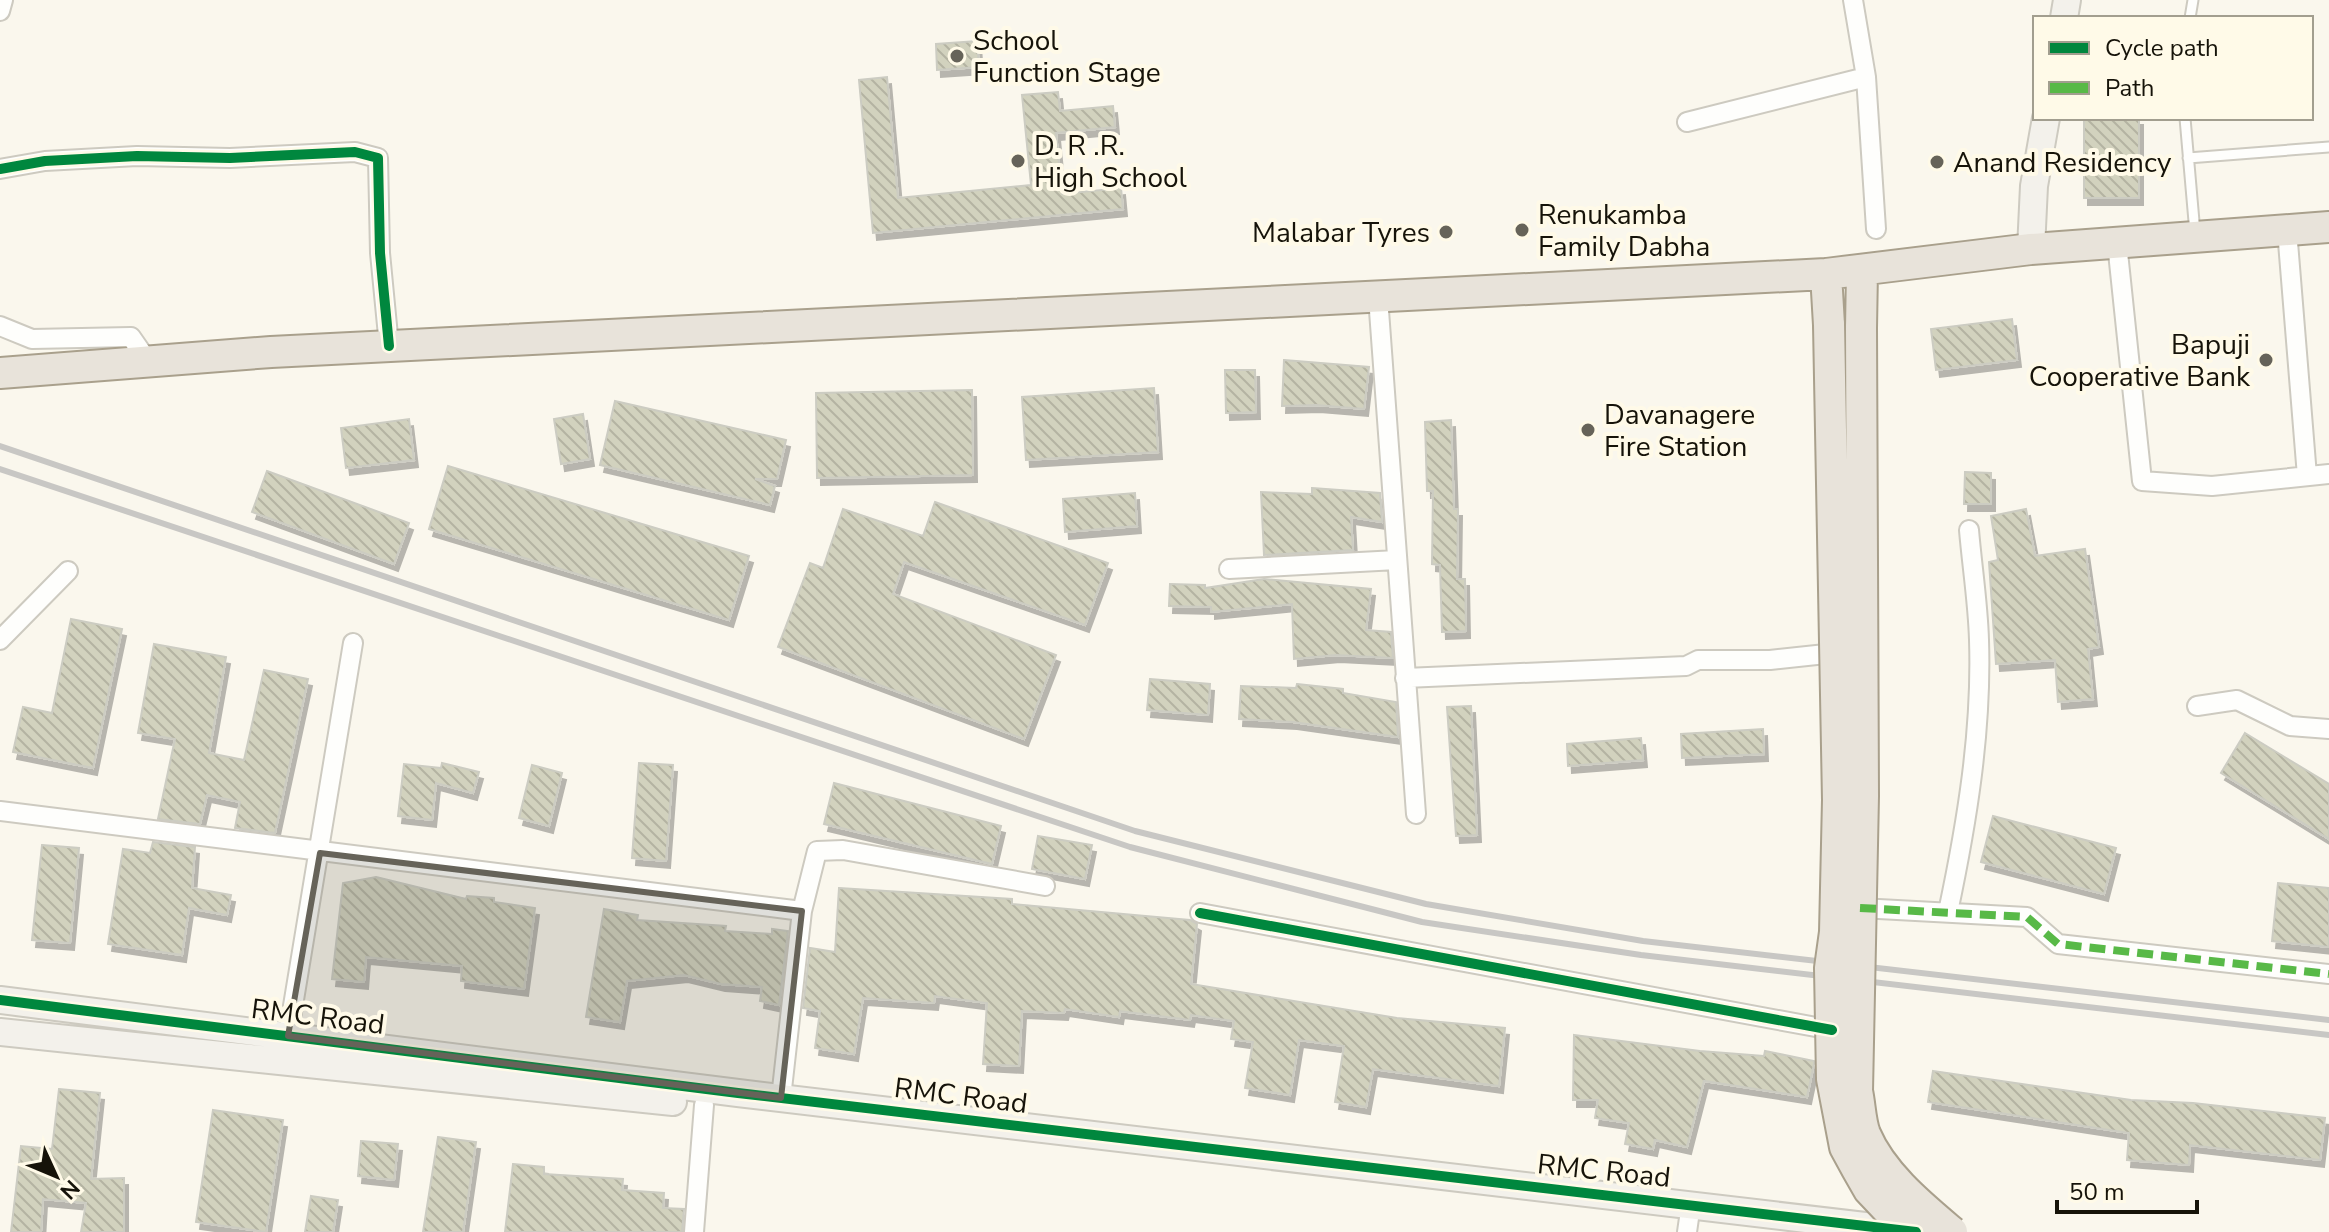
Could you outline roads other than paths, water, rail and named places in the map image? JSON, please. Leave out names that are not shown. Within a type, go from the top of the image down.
[{"type":"main road","points":[[0,373],[147,360],[389,346],[1826,274],[2031,249],[2329,227]]},
{"type":"main road","points":[[1862,271],[1863,796],[1857,1091],[1865,1134],[1909,1195],[1952,1232]]},
{"type":"main road","points":[[1826,274],[1838,800],[1835,932],[1830,968],[1832,1079],[1845,1147],[1869,1190],[1887,1209],[1918,1232]]},
{"type":"street","points":[[0,11],[3,0]]},
{"type":"street","points":[[1853,0],[1866,77],[1876,229]]},
{"type":"street","points":[[1687,122],[1866,77]]},
{"type":"street","points":[[2031,249],[2034,186],[2046,120]]},
{"type":"street","points":[[0,169],[45,161],[137,156],[230,158],[355,152],[378,158],[380,253],[389,346]]},
{"type":"street","points":[[2287,230],[2307,476]]},
{"type":"street","points":[[2117,243],[2142,481],[2212,486],[2329,474]]},
{"type":"street","points":[[1378,297],[1416,814]]},
{"type":"street","points":[[0,326],[32,339],[131,337],[147,360]]},
{"type":"street","points":[[1948,912],[1967,818],[1975,739],[1979,640],[1969,530]]},
{"type":"street","points":[[1229,569],[1397,560]]},
{"type":"street","points":[[0,640],[68,571]]},
{"type":"street","points":[[288,1036],[353,643]]},
{"type":"street","points":[[1405,678],[1686,666],[1698,660],[1770,660],[1835,653]]},
{"type":"street","points":[[2197,706],[2237,700],[2290,726],[2329,729]]},
{"type":"street","points":[[0,811],[802,911]]},
{"type":"street","points":[[781,1098],[802,911],[817,851],[843,850],[1045,886]]},
{"type":"street","points":[[1860,908],[2027,917],[2058,944],[2329,974]]},
{"type":"street","points":[[1200,913],[1832,1030]]},
{"type":"street","name":"RMC Road","points":[[0,1000],[781,1098],[1918,1232]]},
{"type":"street","name":"RMC Road","points":[[0,1032],[704,1105],[1688,1225],[1793,1232]]},
{"type":"street","points":[[694,1232],[704,1105]]},
{"type":"lane","points":[[2185,120],[2195,237]]},
{"type":"lane","points":[[2188,158],[2329,147]]},
{"type":"railway","points":[[0,446],[1135,831],[1426,904],[1643,941],[2329,1020]]},
{"type":"railway","points":[[0,469],[1130,847],[1422,922],[1641,955],[2329,1035]]},
{"type":"place","name":"School Function Stage","points":[[957,56]]},
{"type":"place","name":"D. R .R. High School","points":[[1018,161]]},
{"type":"place","name":"Anand Residency","points":[[1937,162]]},
{"type":"place","name":"Renukamba Family Dabha","points":[[1522,230]]},
{"type":"place","name":"Malabar Tyres","points":[[1446,232]]},
{"type":"place","name":"Bapuji Cooperative Bank","points":[[2266,360]]},
{"type":"place","name":"Davanagere Fire Station","points":[[1588,430]]}]
